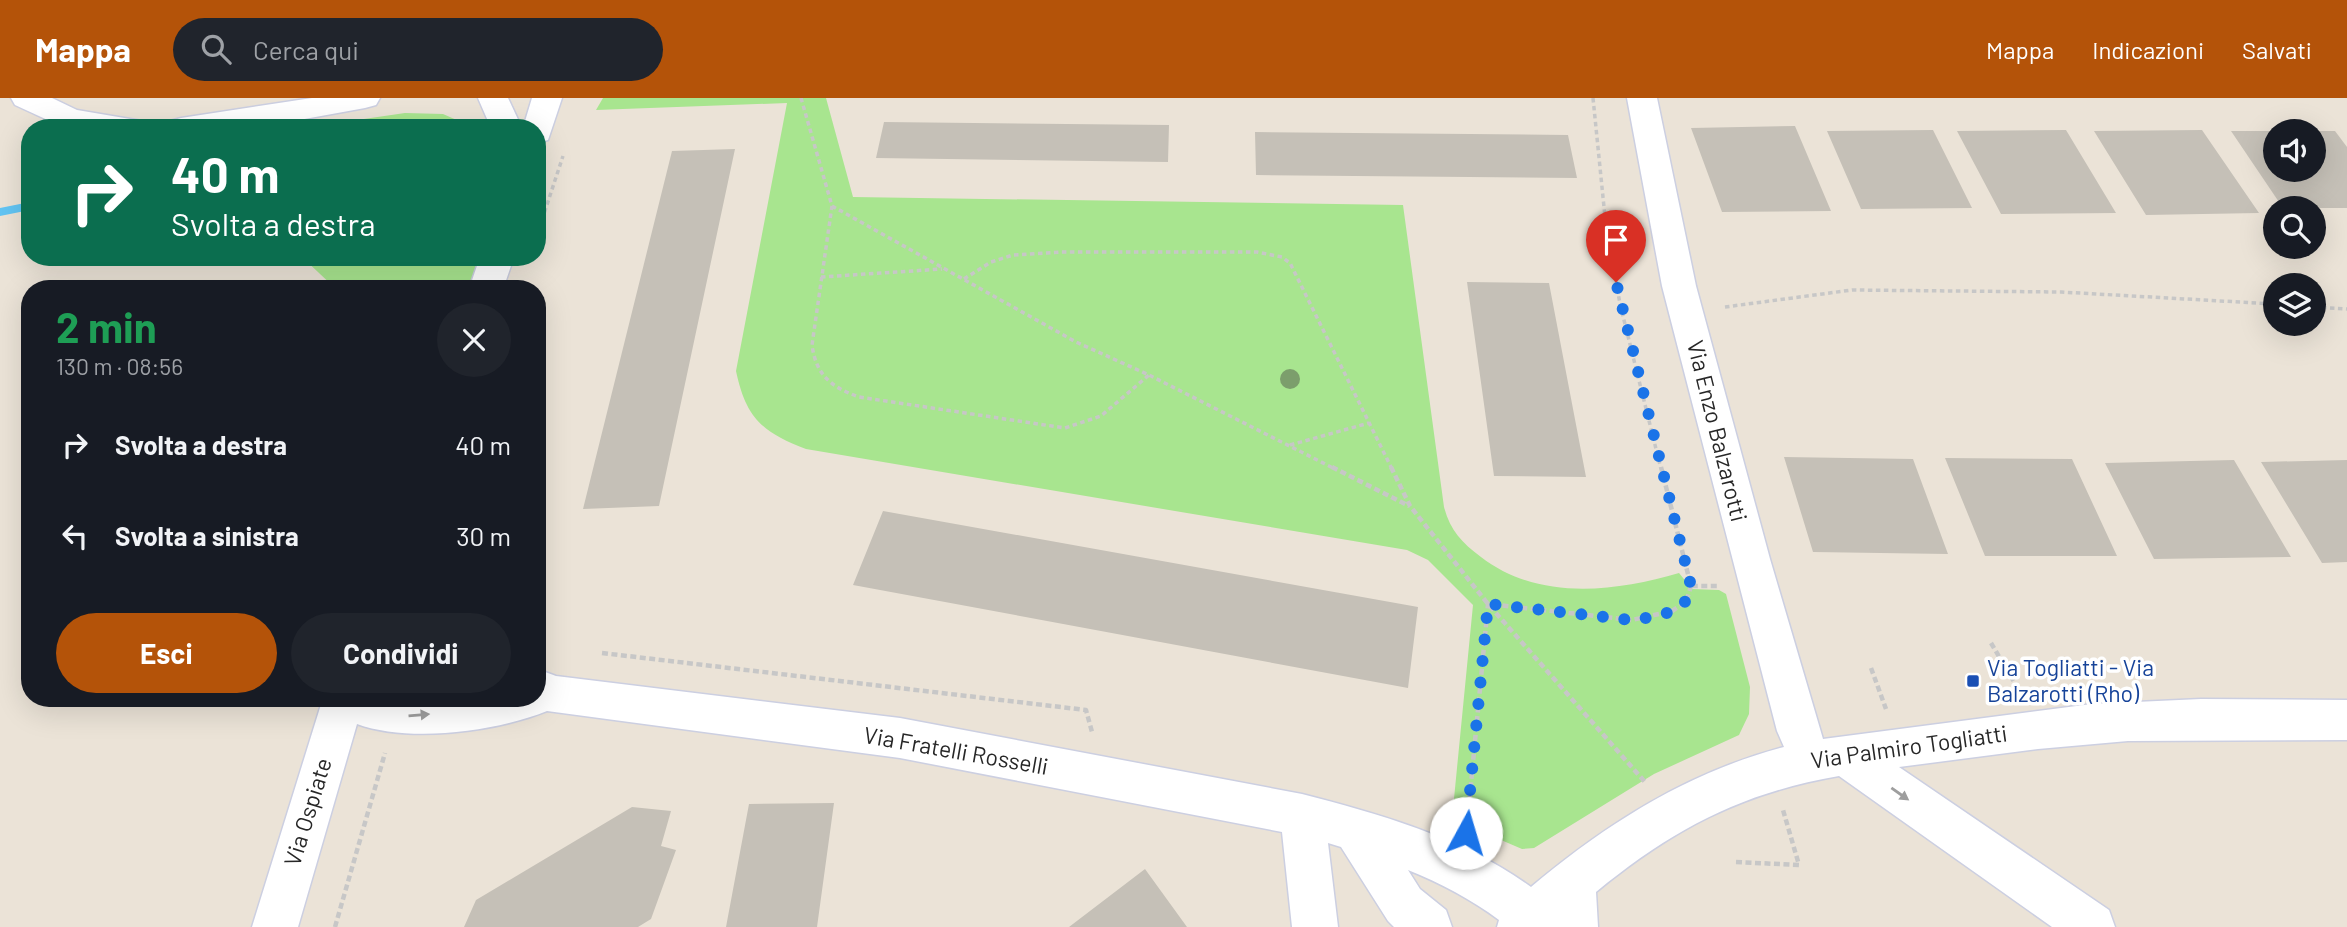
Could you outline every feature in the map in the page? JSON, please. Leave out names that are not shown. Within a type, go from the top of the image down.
[{"type":"street","points":[[245,119],[365,98]]},
{"type":"street","points":[[493,98],[503,119]]},
{"type":"street","points":[[541,119],[547,98]]},
{"type":"street","name":"Via Enzo Balzarotti","points":[[1642,98],[1686,311],[1753,571],[1798,731],[1827,757]]},
{"type":"street","points":[[0,116],[28,100],[69,119]]},
{"type":"street","name":"Via Fratelli Rosselli","points":[[546,696],[900,738],[1301,814],[1354,828],[1456,869],[1509,898],[1526,922]]},
{"type":"street","name":"Via Ospiate","points":[[275,927],[341,707]]},
{"type":"street","name":"Via Fratelli Rosselli","points":[[366,707],[379,712],[409,716],[476,707]]},
{"type":"street","name":"Via Palmiro Togliatti","points":[[1526,922],[1599,859],[1663,817],[1719,789],[1769,770],[1827,757],[2068,726],[2187,720],[2347,720]]},
{"type":"street","points":[[1827,757],[2092,927]]},
{"type":"street","points":[[1301,814],[1315,927]]},
{"type":"street","points":[[1354,828],[1414,920]]},
{"type":"street","points":[[1573,881],[1575,927]]},
{"type":"path","points":[[801,98],[832,206],[812,345],[814,363],[822,377],[836,389],[859,397],[1065,428],[1085,426],[1104,416],[1149,375]]},
{"type":"path","points":[[1488,604],[1632,620],[1672,611],[1686,602],[1691,595],[1691,586],[1620,304],[1605,217],[1593,98]]},
{"type":"path","points":[[546,208],[563,156]]},
{"type":"path","points":[[832,206],[1076,342],[1149,375],[1410,506]]},
{"type":"path","points":[[964,279],[991,262],[1013,255],[1061,252],[1257,252],[1282,257],[1296,271],[1410,506],[1488,604],[1648,785],[1638,792]]},
{"type":"path","points":[[821,277],[943,269]]},
{"type":"path","points":[[1686,311],[1852,290],[2061,292],[2263,303]]},
{"type":"path","points":[[2326,308],[2347,309]]},
{"type":"path","points":[[1289,446],[1369,423]]},
{"type":"path","points":[[1691,586],[1732,586]]},
{"type":"path","points":[[1466,833],[1488,604]]},
{"type":"path","points":[[1991,643],[2010,675]]},
{"type":"path","points":[[602,653],[1087,710],[1092,736]]},
{"type":"path","points":[[335,927],[396,715]]},
{"type":"path","points":[[1736,862],[1799,865],[1781,806]]},
{"type":"green space","points":[[603,98],[826,98],[853,197],[1403,205],[1444,507],[1453,529],[1481,557],[1503,571],[1527,581],[1577,589],[1603,588],[1679,573],[1692,589],[1719,590],[1726,594],[1750,687],[1749,714],[1739,735],[1654,774],[1534,848],[1522,849],[1452,819],[1473,605],[1428,560],[1407,550],[806,449],[778,436],[751,412],[736,371],[787,103],[596,110]]},
{"type":"green space","points":[[405,113],[443,114],[454,119],[364,119]]},
{"type":"green space","points":[[312,266],[478,266],[472,280],[326,280]]},
{"type":"building","points":[[884,122],[1169,125],[1168,162],[876,158]]},
{"type":"building","points":[[1795,126],[1831,211],[1722,212],[1691,128]]},
{"type":"building","points":[[1933,130],[1972,208],[1861,209],[1827,131]]},
{"type":"building","points":[[2066,130],[2116,213],[2001,214],[1957,131]]},
{"type":"building","points":[[2202,130],[2259,213],[2146,215],[2094,131]]},
{"type":"building","points":[[2231,131],[2263,131],[2263,178]]},
{"type":"building","points":[[2326,131],[2335,131],[2347,147],[2347,208],[2326,208],[2326,196],[2275,196],[2265,182],[2326,182]]},
{"type":"building","points":[[1255,132],[1568,135],[1577,178],[1256,175]]},
{"type":"building","points":[[735,149],[659,506],[583,509],[672,151]]},
{"type":"building","points":[[1467,282],[1549,283],[1586,477],[1494,476]]},
{"type":"building","points":[[1784,457],[1913,459],[1948,554],[1813,552]]},
{"type":"building","points":[[1945,458],[2072,459],[2117,556],[1985,556]]},
{"type":"building","points":[[2234,460],[2291,557],[2154,559],[2105,463]]},
{"type":"building","points":[[2347,460],[2347,562],[2322,563],[2261,462]]},
{"type":"building","points":[[883,511],[1418,607],[1408,688],[853,585]]},
{"type":"building","points":[[834,803],[817,927],[726,927],[749,804]]},
{"type":"building","points":[[632,807],[671,811],[661,846],[676,850],[651,919],[638,927],[464,927],[476,900]]},
{"type":"building","points":[[1145,869],[1187,927],[1069,927]]},
{"type":"waterway","points":[[0,212],[21,208]]},
{"type":"place","name":"Via Togliatti - Via Balzarotti (Rho)","points":[[1973,681]]},
{"type":"route","points":[[1466,833],[1488,604],[1632,620],[1672,611],[1686,602],[1691,595],[1616,282]]}]
